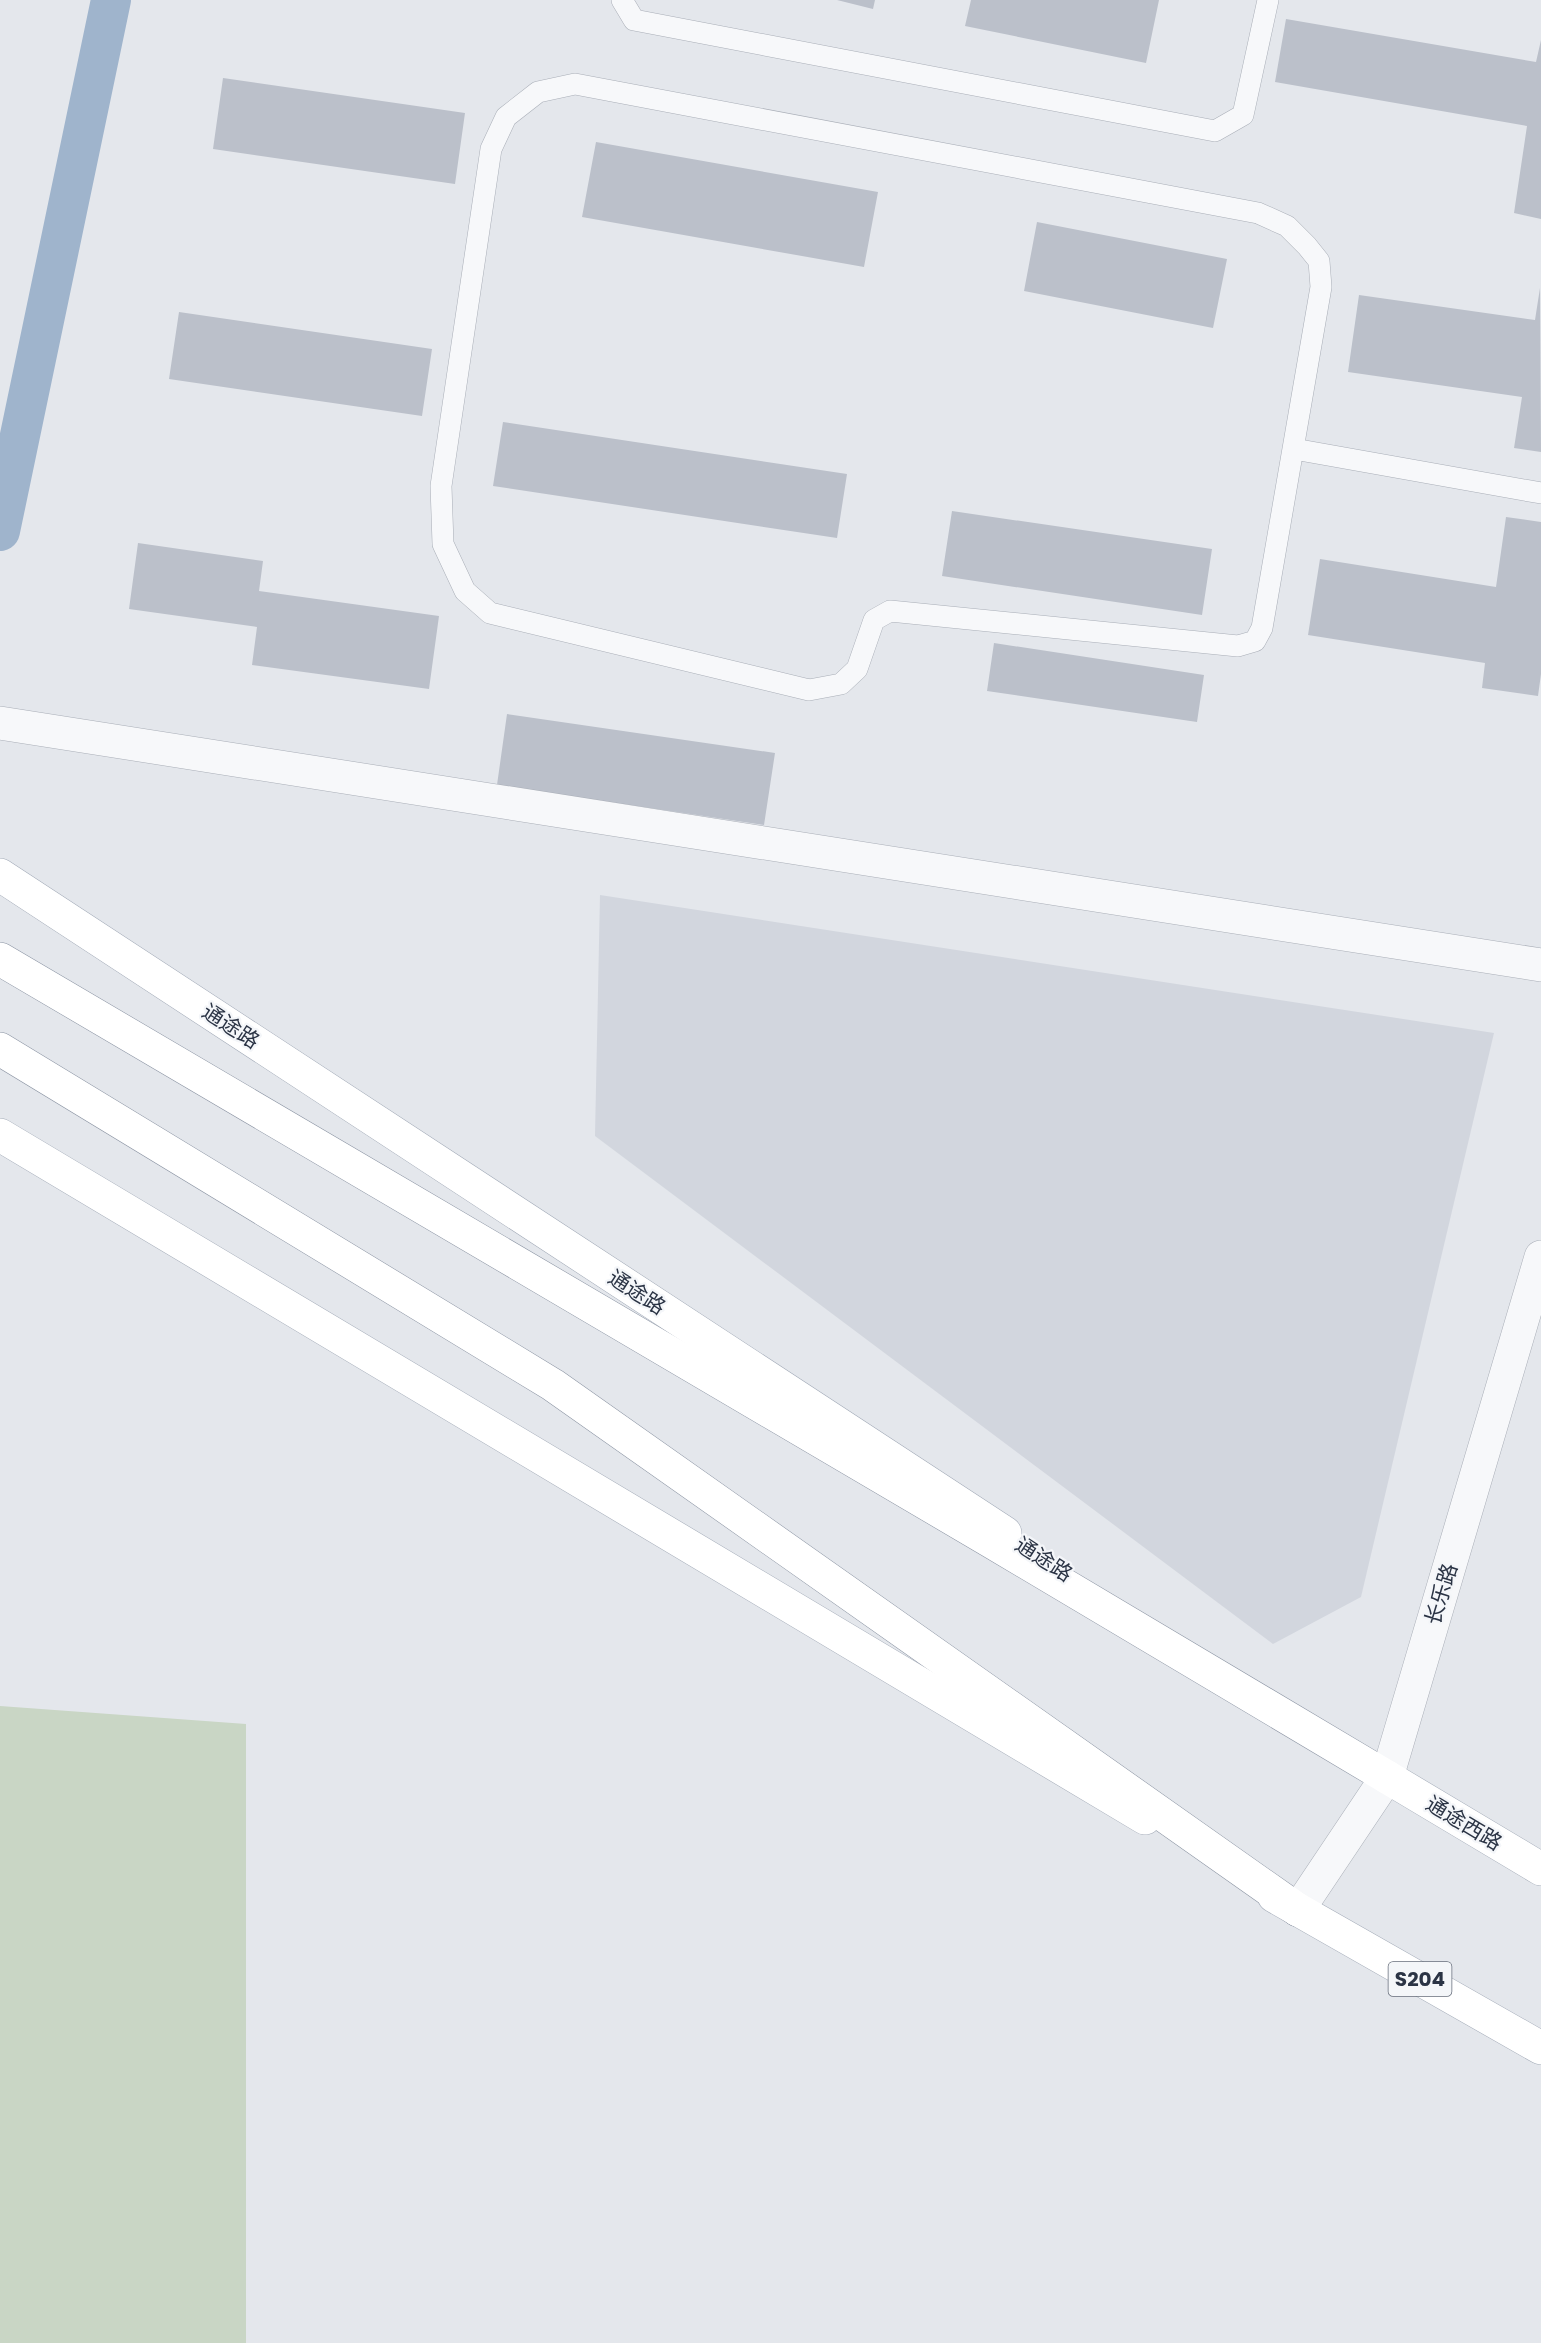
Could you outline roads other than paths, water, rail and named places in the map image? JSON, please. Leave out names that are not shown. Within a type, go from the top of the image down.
[{"type":"main road","name":"通途路","points":[[0,875],[1275,1710]]},
{"type":"main road","points":[[0,959],[1275,1710]]},
{"type":"main road","points":[[0,1049],[553,1385],[1298,1910]]},
{"type":"main road","points":[[0,1135],[1298,1910]]},
{"type":"main road","name":"通途西路","points":[[1275,1710],[1541,1869]]},
{"type":"main road","name":"S204","points":[[1298,1910],[1541,2048]]},
{"type":"street","points":[[0,723],[1541,965]]},
{"type":"street","name":"长乐路","points":[[1298,1910],[1387,1777],[1541,1257]]},
{"type":"lane","points":[[622,0],[621,3],[634,20],[1215,131],[1243,115],[1268,0]]},
{"type":"lane","points":[[576,84],[1258,213],[1287,226],[1319,261],[1321,287],[1294,449],[1262,628],[1255,641],[1238,646],[890,611],[874,620],[857,669],[841,684],[809,690],[490,613],[465,591],[443,544],[441,486],[491,150],[506,117],[538,92],[576,84]]},
{"type":"lane","points":[[1294,449],[1541,493]]},
{"type":"waterway","points":[[0,531],[111,0]]}]
